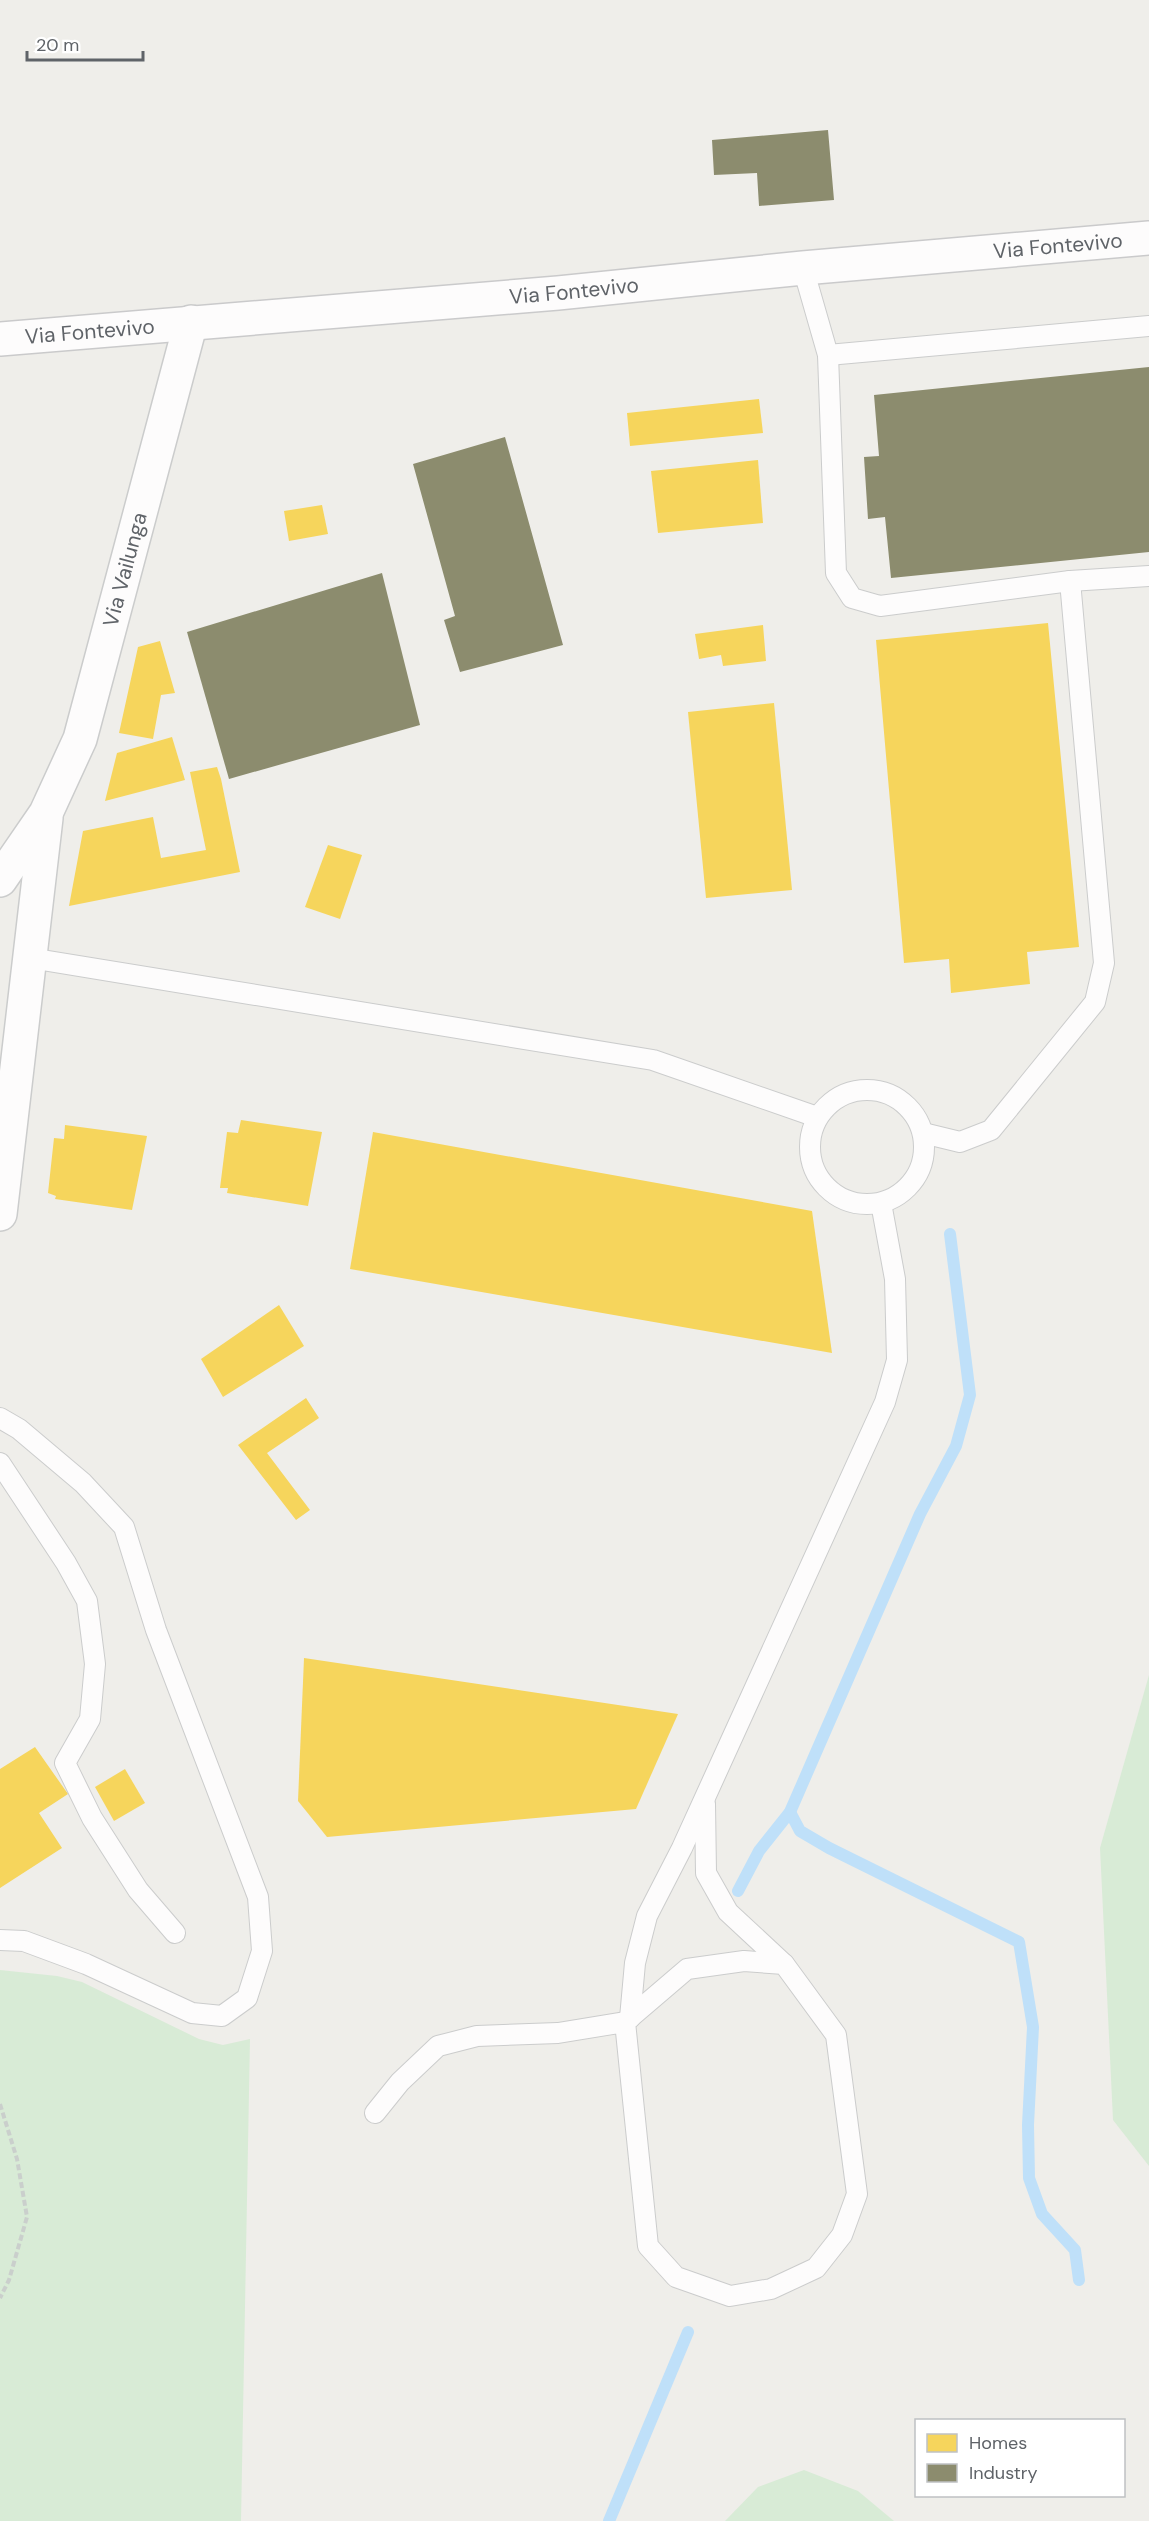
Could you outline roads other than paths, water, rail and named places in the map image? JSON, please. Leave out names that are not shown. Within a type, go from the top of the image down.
[{"type":"street","name":"Via Fontevivo","points":[[0,339],[558,293],[803,268],[1149,238]]},
{"type":"street","name":"Via Vailunga","points":[[0,880],[46,813],[80,739],[190,322]]},
{"type":"street","name":"Via Vailunga","points":[[0,1214],[46,813]]},
{"type":"lane","points":[[803,268],[828,355],[836,573],[852,598],[880,606],[1070,581],[1149,576]]},
{"type":"lane","points":[[828,355],[1149,326]]},
{"type":"lane","points":[[922,1133],[960,1142],[991,1130],[1095,1002],[1104,963],[1070,581]]},
{"type":"lane","points":[[30,958],[653,1060],[817,1117]]},
{"type":"lane","points":[[877,1090],[896,1098],[913,1114],[922,1133],[923,1157],[917,1176],[900,1194],[881,1203],[861,1204],[838,1197],[819,1180],[811,1161],[810,1138],[817,1117],[836,1099],[853,1091],[877,1090]]},
{"type":"lane","points":[[705,1798],[706,1873],[728,1912],[784,1964],[837,2035],[857,2194],[842,2235],[816,2268],[771,2289],[730,2296],[676,2277],[648,2246],[628,2020],[635,1963],[647,1916],[705,1798],[885,1402],[897,1360],[895,1279],[881,1203]]},
{"type":"lane","points":[[0,1418],[19,1429],[83,1483],[124,1527],[156,1630],[258,1897],[262,1951],[248,1998],[222,2016],[192,2013],[86,1964],[24,1941],[0,1940]]},
{"type":"lane","points":[[0,1463],[66,1563],[87,1601],[95,1664],[90,1719],[65,1763],[92,1818],[138,1890],[175,1933]]},
{"type":"lane","points":[[375,2113],[400,2082],[438,2046],[477,2036],[558,2033],[628,2020],[687,1970],[744,1961],[784,1964]]},
{"type":"waterway","points":[[738,1891],[759,1851],[790,1812],[920,1514],[956,1446],[970,1395],[950,1234]]},
{"type":"waterway","points":[[790,1812],[800,1831],[829,1848],[1019,1942],[1033,2027],[1028,2125],[1029,2178],[1042,2214],[1075,2250],[1079,2280]]},
{"type":"waterway","points":[[609,2521],[688,2332]]}]
